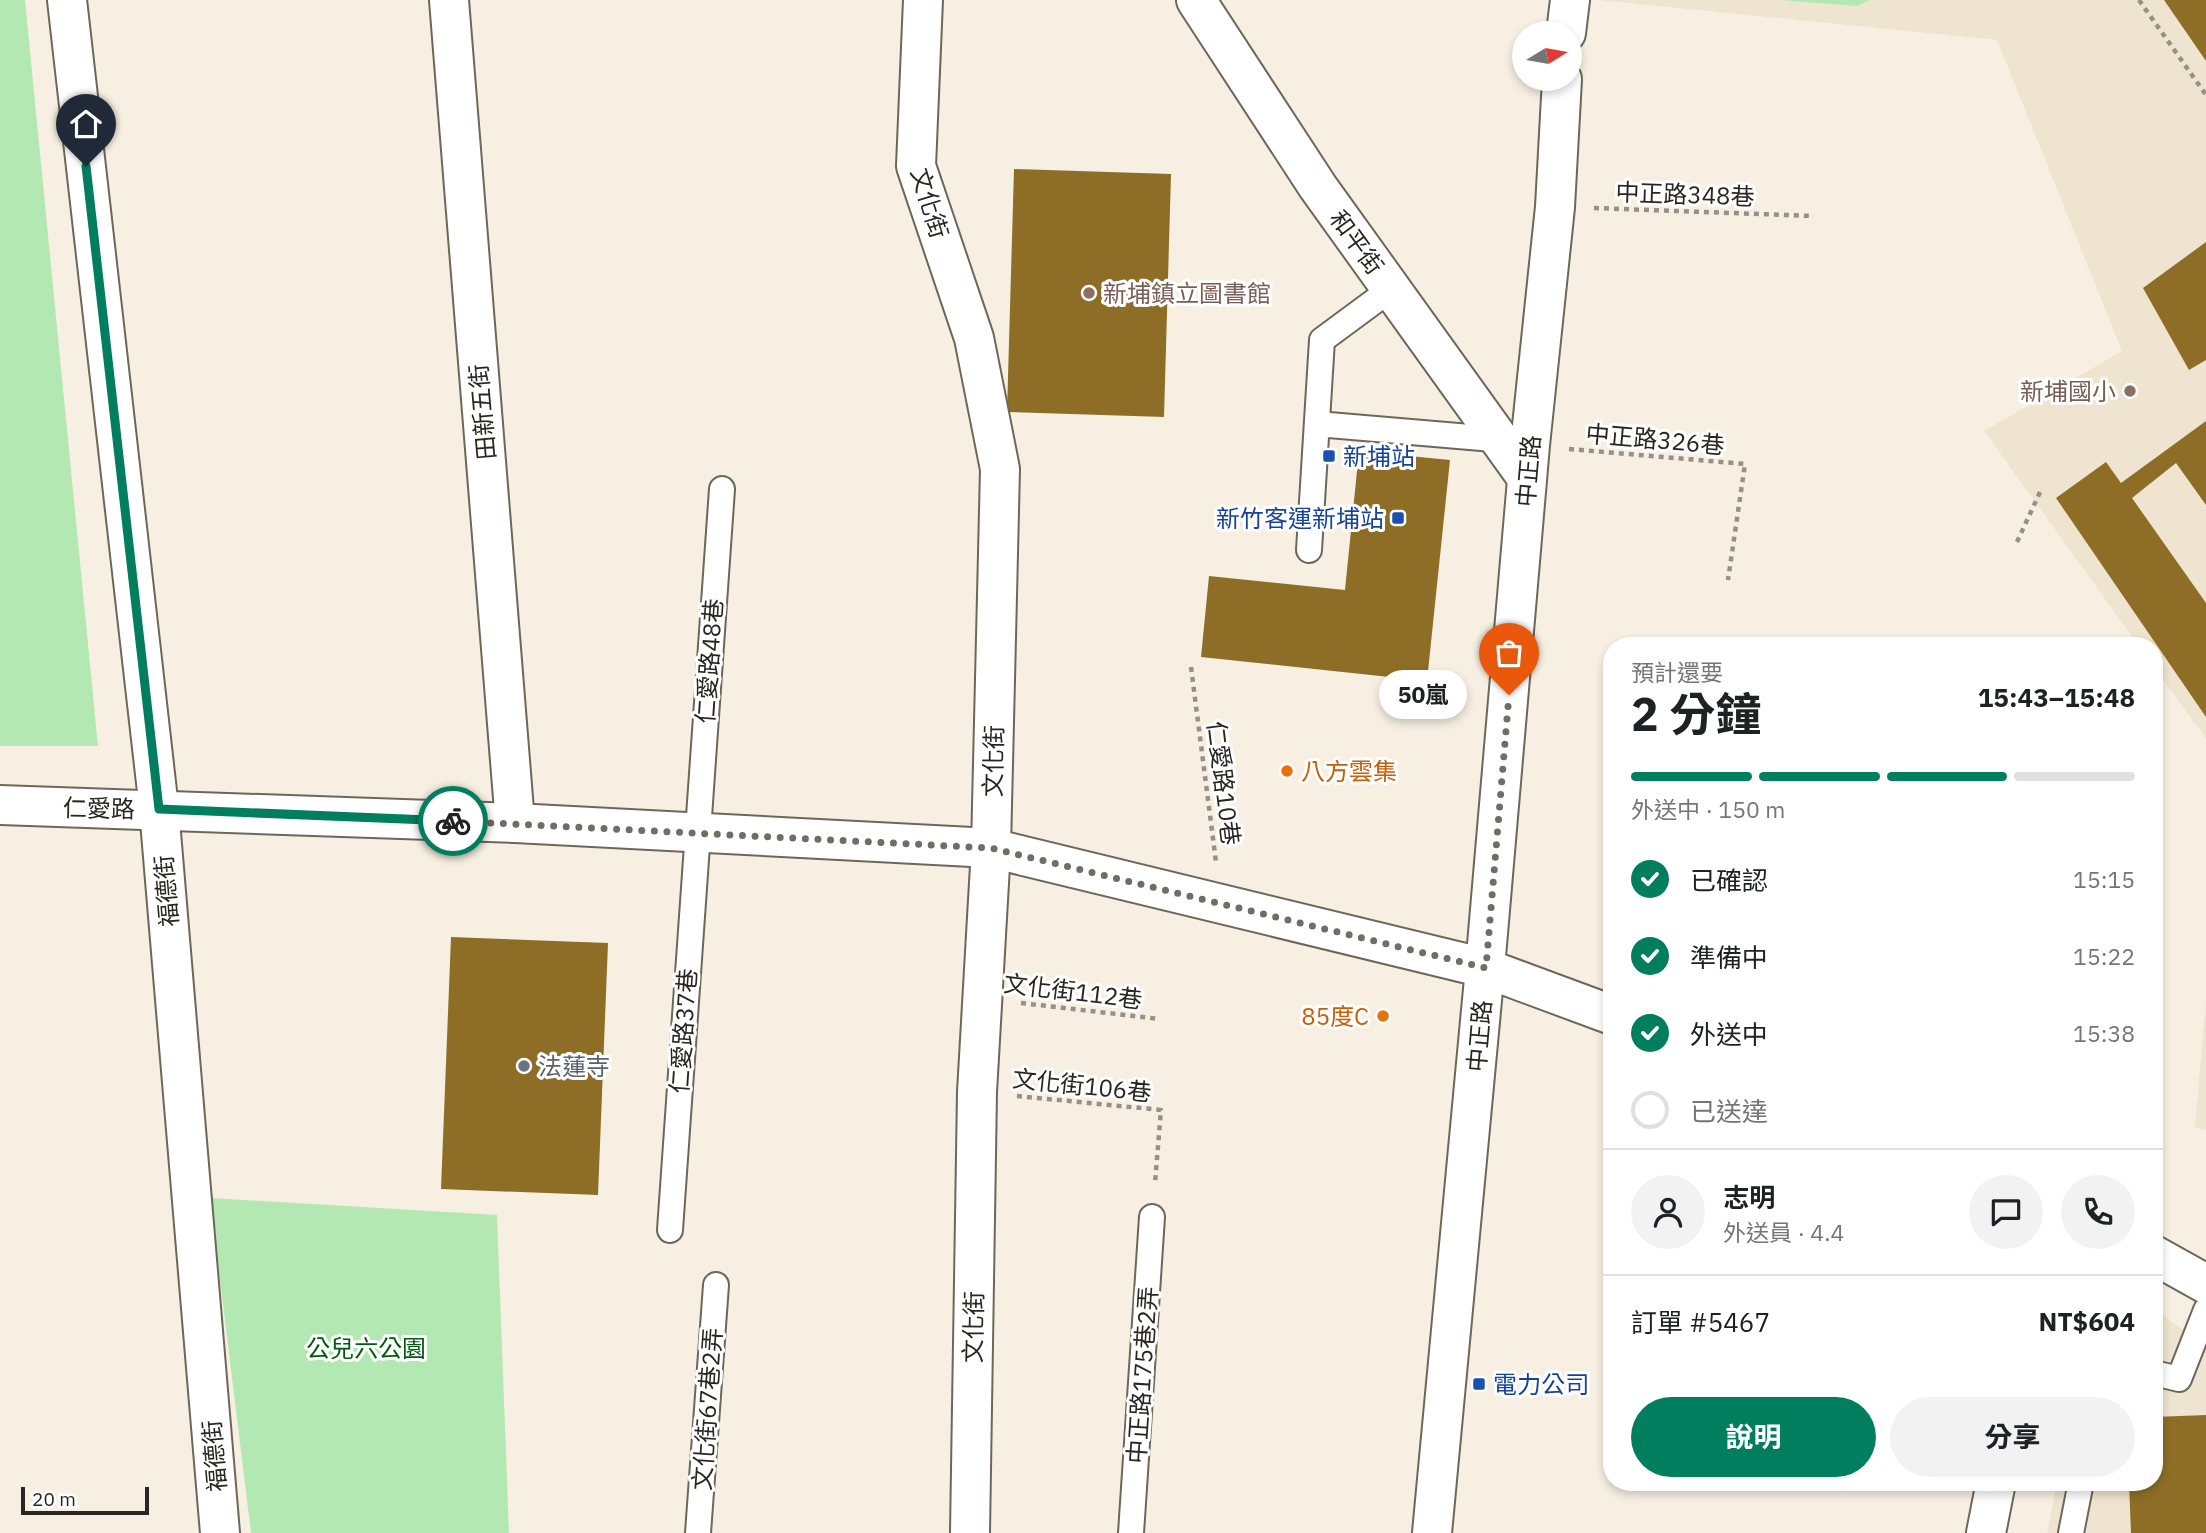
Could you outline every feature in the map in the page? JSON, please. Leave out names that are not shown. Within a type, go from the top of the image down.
[{"type":"street","name":"福德街","points":[[67,0],[159,809],[220,1533]]},
{"type":"street","name":"田新五街","points":[[449,0],[515,823]]},
{"type":"street","name":"文化街","points":[[923,0],[916,166],[974,338],[1000,469],[991,848],[977,1092],[970,1533]]},
{"type":"street","name":"和平街","points":[[1196,0],[1318,187],[1391,289],[1519,454]]},
{"type":"street","points":[[1567,21],[1570,0]]},
{"type":"street","name":"中正路","points":[[1432,1533],[1486,968],[1519,454],[1555,207],[1561,91]]},
{"type":"street","name":"仁愛路","points":[[0,805],[515,823],[991,848],[1486,968],[1603,1012]]},
{"type":"street","points":[[2163,1260],[2206,1284]]},
{"type":"street","points":[[1986,1533],[1994,1491]]},
{"type":"lane","points":[[1309,550],[1322,340],[1391,289]]},
{"type":"lane","points":[[1317,424],[1519,454]]},
{"type":"lane","name":"仁愛路48巷","points":[[696,833],[722,489]]},
{"type":"lane","name":"仁愛路37巷","points":[[670,1230],[696,833]]},
{"type":"lane","name":"中正路175巷2弄","points":[[1131,1533],[1152,1217]]},
{"type":"lane","name":"文化街67巷2弄","points":[[698,1533],[716,1285]]},
{"type":"lane","points":[[2163,1375],[2179,1379],[2206,1310]]},
{"type":"lane","points":[[2071,1533],[2079,1491]]},
{"type":"path","points":[[2139,0],[2206,95]]},
{"type":"path","name":"中正路348巷","points":[[1555,207],[1814,216]]},
{"type":"path","name":"中正路326巷","points":[[1519,454],[1745,464],[1728,580]]},
{"type":"path","points":[[2017,542],[2041,489]]},
{"type":"path","name":"仁愛路10巷","points":[[1191,667],[1222,904]]},
{"type":"path","name":"文化街112巷","points":[[982,998],[1160,1019]]},
{"type":"path","name":"文化街106巷","points":[[977,1092],[1161,1110],[1152,1217]]},
{"type":"shaded area","name":"新埔國小","points":[[1598,0],[2206,0],[2206,739],[2163,679],[2163,637],[2133,637],[1984,431],[2122,351],[1997,40]]},
{"type":"shaded area","points":[[2206,999],[2206,1130],[2195,1127]]},
{"type":"shaded area","points":[[2163,1315],[2206,1348],[2206,1533],[2047,1533],[2055,1491],[2163,1491]]},
{"type":"green space","points":[[0,0],[25,0],[98,746],[0,746]]},
{"type":"green space","points":[[1780,0],[1870,0],[1857,6]]},
{"type":"green space","name":"公兒六公園","points":[[210,1198],[497,1215],[509,1533],[251,1533]]},
{"type":"building","points":[[2164,0],[2206,0],[2206,61]]},
{"type":"building","name":"新埔鎮立圖書館","points":[[1014,169],[1171,174],[1164,417],[1007,412]]},
{"type":"building","points":[[2206,242],[2206,360],[2189,370],[2143,288]]},
{"type":"building","points":[[2206,421],[2206,505],[2176,463],[2132,498],[2206,603],[2206,717],[2163,654],[2163,637],[2151,637],[2056,498],[2106,462],[2121,483]]},
{"type":"building","name":"新竹客運新埔站","points":[[1359,451],[1450,460],[1427,681],[1201,657],[1209,576],[1345,590]]},
{"type":"building","name":"法蓮寺","points":[[451,937],[608,943],[598,1195],[441,1189]]},
{"type":"building","points":[[2206,1415],[2206,1533],[2131,1533],[2129,1491],[2163,1491],[2163,1417]]},
{"type":"way so far","points":[[453,821],[991,848],[1486,968],[1509,695]]},
{"type":"place","name":"新埔鎮立圖書館","points":[[1089,293]]},
{"type":"place","name":"新埔國小","points":[[2130,391]]},
{"type":"place","name":"新埔站","points":[[1329,456]]},
{"type":"place","name":"新竹客運新埔站","points":[[1398,518]]},
{"type":"place","name":"50嵐","points":[[1509,695]]},
{"type":"place","name":"八方雲集","points":[[1287,771]]},
{"type":"place","name":"85度C","points":[[1383,1016]]},
{"type":"place","name":"法蓮寺","points":[[524,1066]]},
{"type":"place","name":"電力公司","points":[[1479,1384]]},
{"type":"route","points":[[86,166],[159,809],[453,821]]}]
